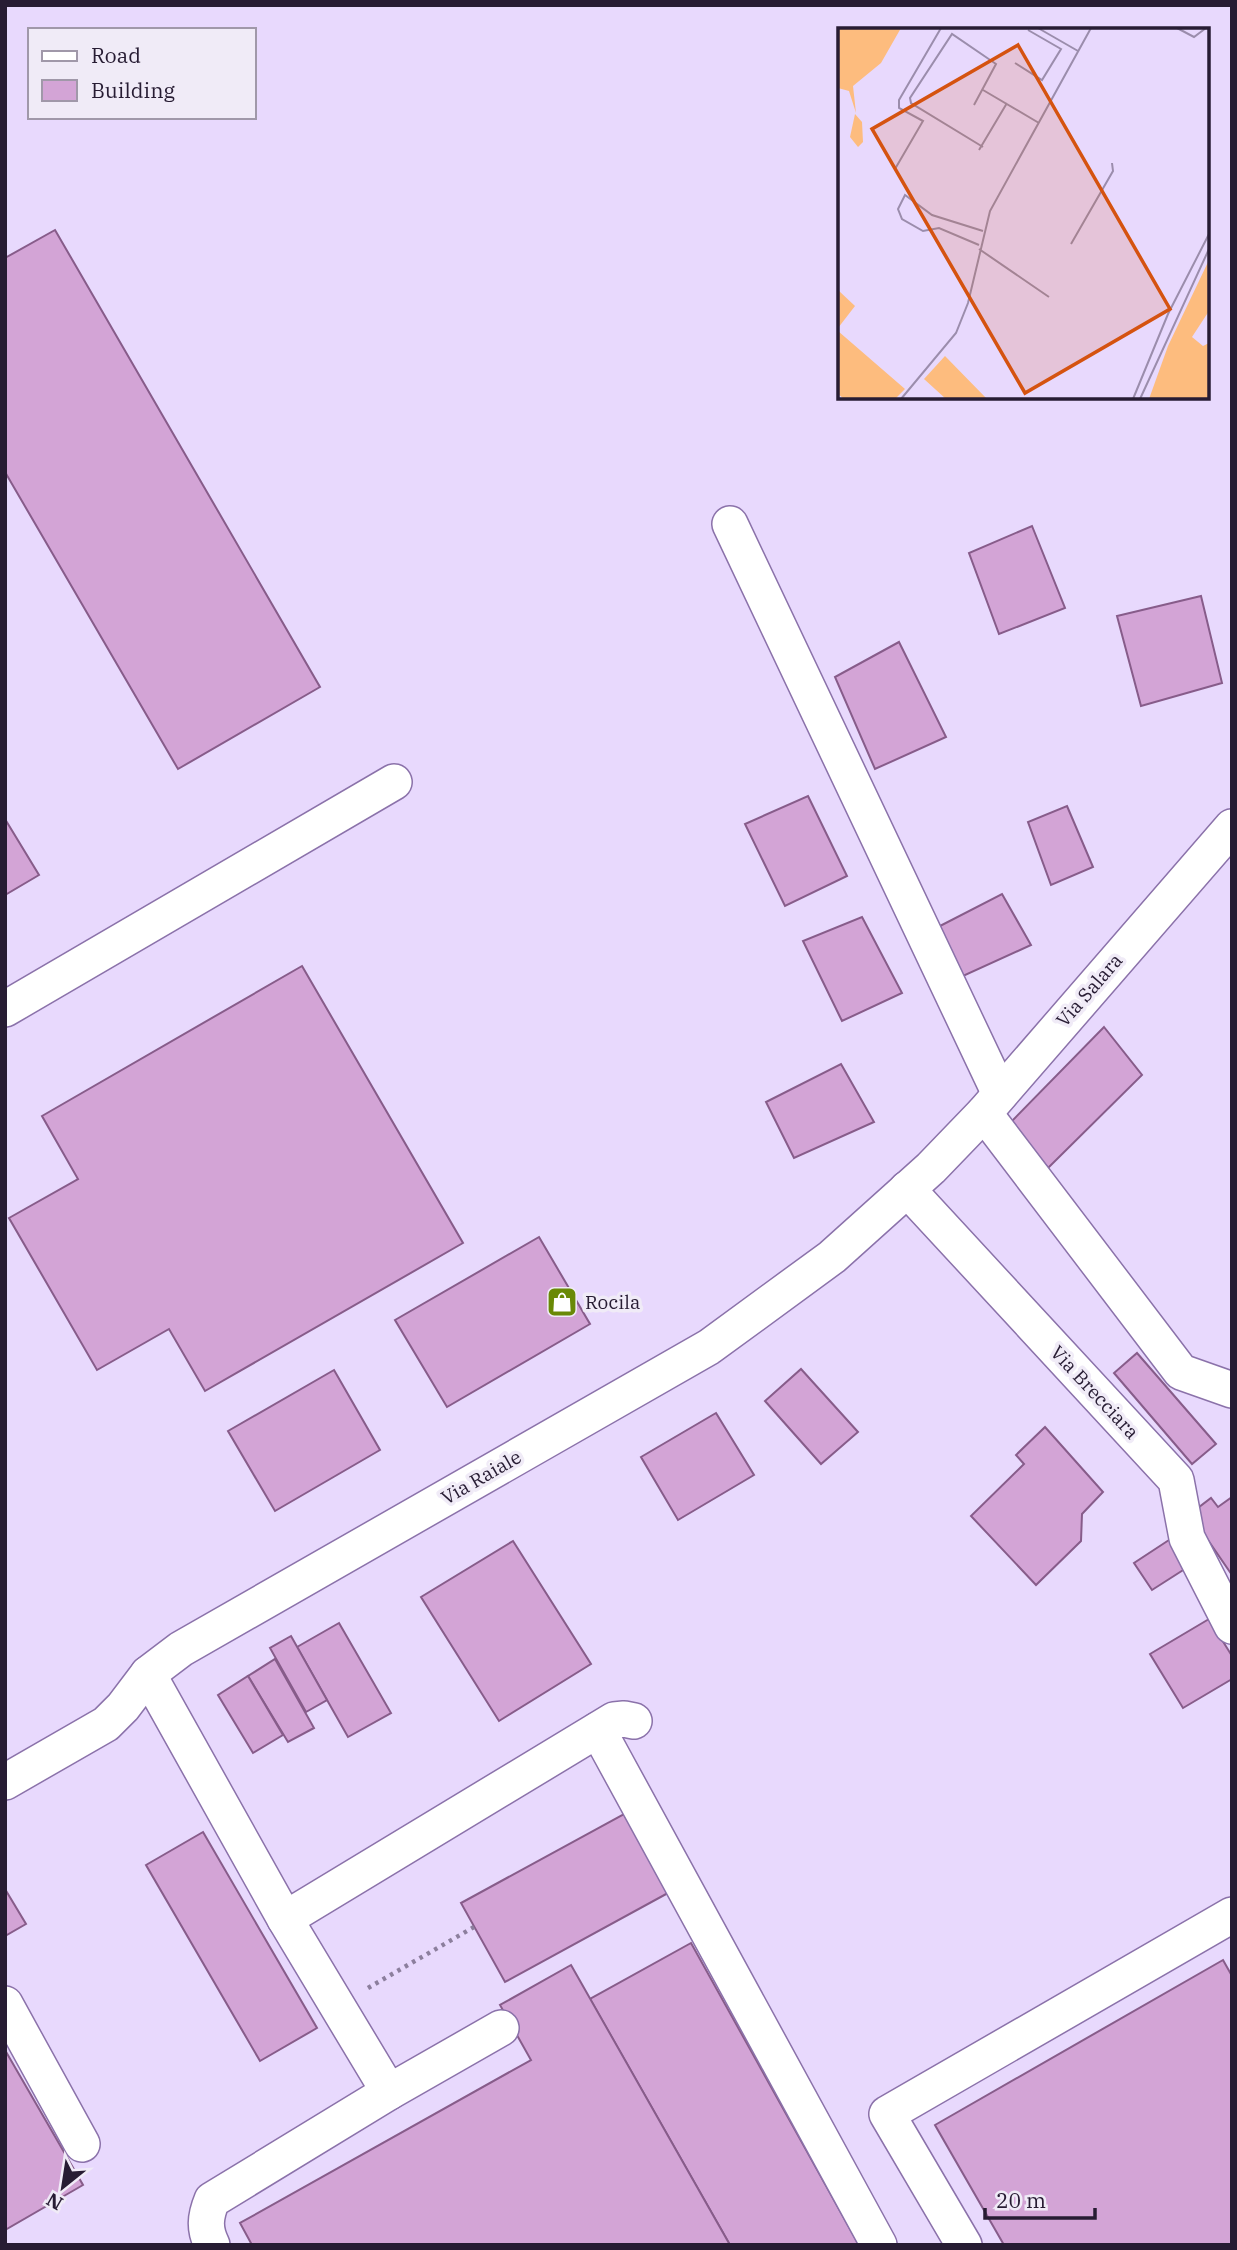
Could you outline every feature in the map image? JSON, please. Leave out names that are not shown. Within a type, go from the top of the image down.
[{"type":"street","points":[[730,524],[992,1103],[1181,1372],[1232,1390]]},
{"type":"street","points":[[5,1009],[394,782]]},
{"type":"street","name":"Via Salara","points":[[945,1153],[992,1103],[1232,827]]},
{"type":"street","name":"Via Raiale","points":[[5,1782],[106,1724],[148,1674],[181,1649],[709,1346],[832,1257],[945,1153]]},
{"type":"street","name":"Via Brecciara","points":[[907,1189],[1176,1480],[1187,1538],[1232,1626]]},
{"type":"street","points":[[148,1674],[285,1919],[389,2092]]},
{"type":"street","points":[[285,1919],[614,1720],[624,1718],[634,1721]]},
{"type":"street","points":[[598,1730],[879,2245]]},
{"type":"street","points":[[964,2245],[887,2113],[1232,1915]]},
{"type":"street","points":[[5,2004],[82,2144]]},
{"type":"street","points":[[212,2245],[205,2232],[207,2213],[212,2200],[389,2092],[501,2028]]},
{"type":"path","points":[[337,2006],[474,1927]]},
{"type":"building","points":[[55,230],[320,687],[178,769],[5,472],[5,258]]},
{"type":"building","points":[[1032,526],[1065,608],[999,634],[969,553]]},
{"type":"building","points":[[1201,596],[1222,683],[1141,706],[1117,616]]},
{"type":"building","points":[[899,642],[946,737],[875,769],[835,677]]},
{"type":"building","points":[[808,796],[847,876],[785,906],[745,824]]},
{"type":"building","points":[[1067,806],[1093,867],[1051,885],[1028,822]]},
{"type":"building","points":[[5,819],[39,875],[5,895]]},
{"type":"building","points":[[1002,894],[1031,945],[963,976],[938,927]]},
{"type":"building","points":[[862,917],[902,993],[842,1021],[803,941]]},
{"type":"building","points":[[302,966],[463,1243],[205,1391],[169,1329],[97,1370],[9,1218],[78,1179],[42,1116]]},
{"type":"building","points":[[1104,1027],[1142,1075],[1048,1168],[1011,1122]]},
{"type":"building","points":[[841,1064],[874,1122],[794,1158],[766,1102]]},
{"type":"building","points":[[539,1237],[590,1324],[447,1407],[395,1320]]},
{"type":"building","points":[[1137,1353],[1216,1444],[1192,1464],[1114,1373]]},
{"type":"building","points":[[801,1369],[858,1432],[821,1464],[765,1401]]},
{"type":"building","points":[[334,1370],[380,1450],[275,1511],[228,1431]]},
{"type":"building","points":[[716,1413],[754,1475],[678,1520],[641,1457]]},
{"type":"building","points":[[1045,1427],[1103,1492],[1082,1514],[1081,1541],[1036,1585],[971,1516],[1024,1464],[1016,1455]]},
{"type":"building","points":[[1232,1497],[1232,1575],[1190,1514],[1211,1498],[1218,1507]]},
{"type":"building","points":[[1172,1538],[1191,1565],[1152,1590],[1134,1563]]},
{"type":"building","points":[[513,1541],[591,1664],[499,1721],[421,1597]]},
{"type":"building","points":[[1209,1619],[1232,1656],[1232,1679],[1183,1708],[1150,1654]]},
{"type":"building","points":[[339,1623],[391,1713],[348,1737],[297,1647]]},
{"type":"building","points":[[291,1636],[327,1700],[306,1712],[270,1648]]},
{"type":"building","points":[[275,1659],[314,1728],[288,1742],[248,1676]]},
{"type":"building","points":[[248,1676],[283,1735],[253,1753],[218,1695]]},
{"type":"building","points":[[624,1814],[668,1893],[505,1982],[461,1903]]},
{"type":"building","points":[[203,1832],[317,2028],[260,2061],[146,1865]]},
{"type":"building","points":[[5,1889],[26,1924],[5,1936]]},
{"type":"building","points":[[691,1943],[859,2245],[730,2245],[590,1999]]},
{"type":"building","points":[[1223,1960],[1232,1976],[1232,2245],[1004,2245],[935,2125]]},
{"type":"building","points":[[571,1965],[730,2245],[252,2245],[240,2223],[531,2060],[500,2005]]},
{"type":"building","points":[[5,2050],[83,2185],[5,2230]]},
{"type":"place","name":"Rocila","points":[[562,1302]]}]
